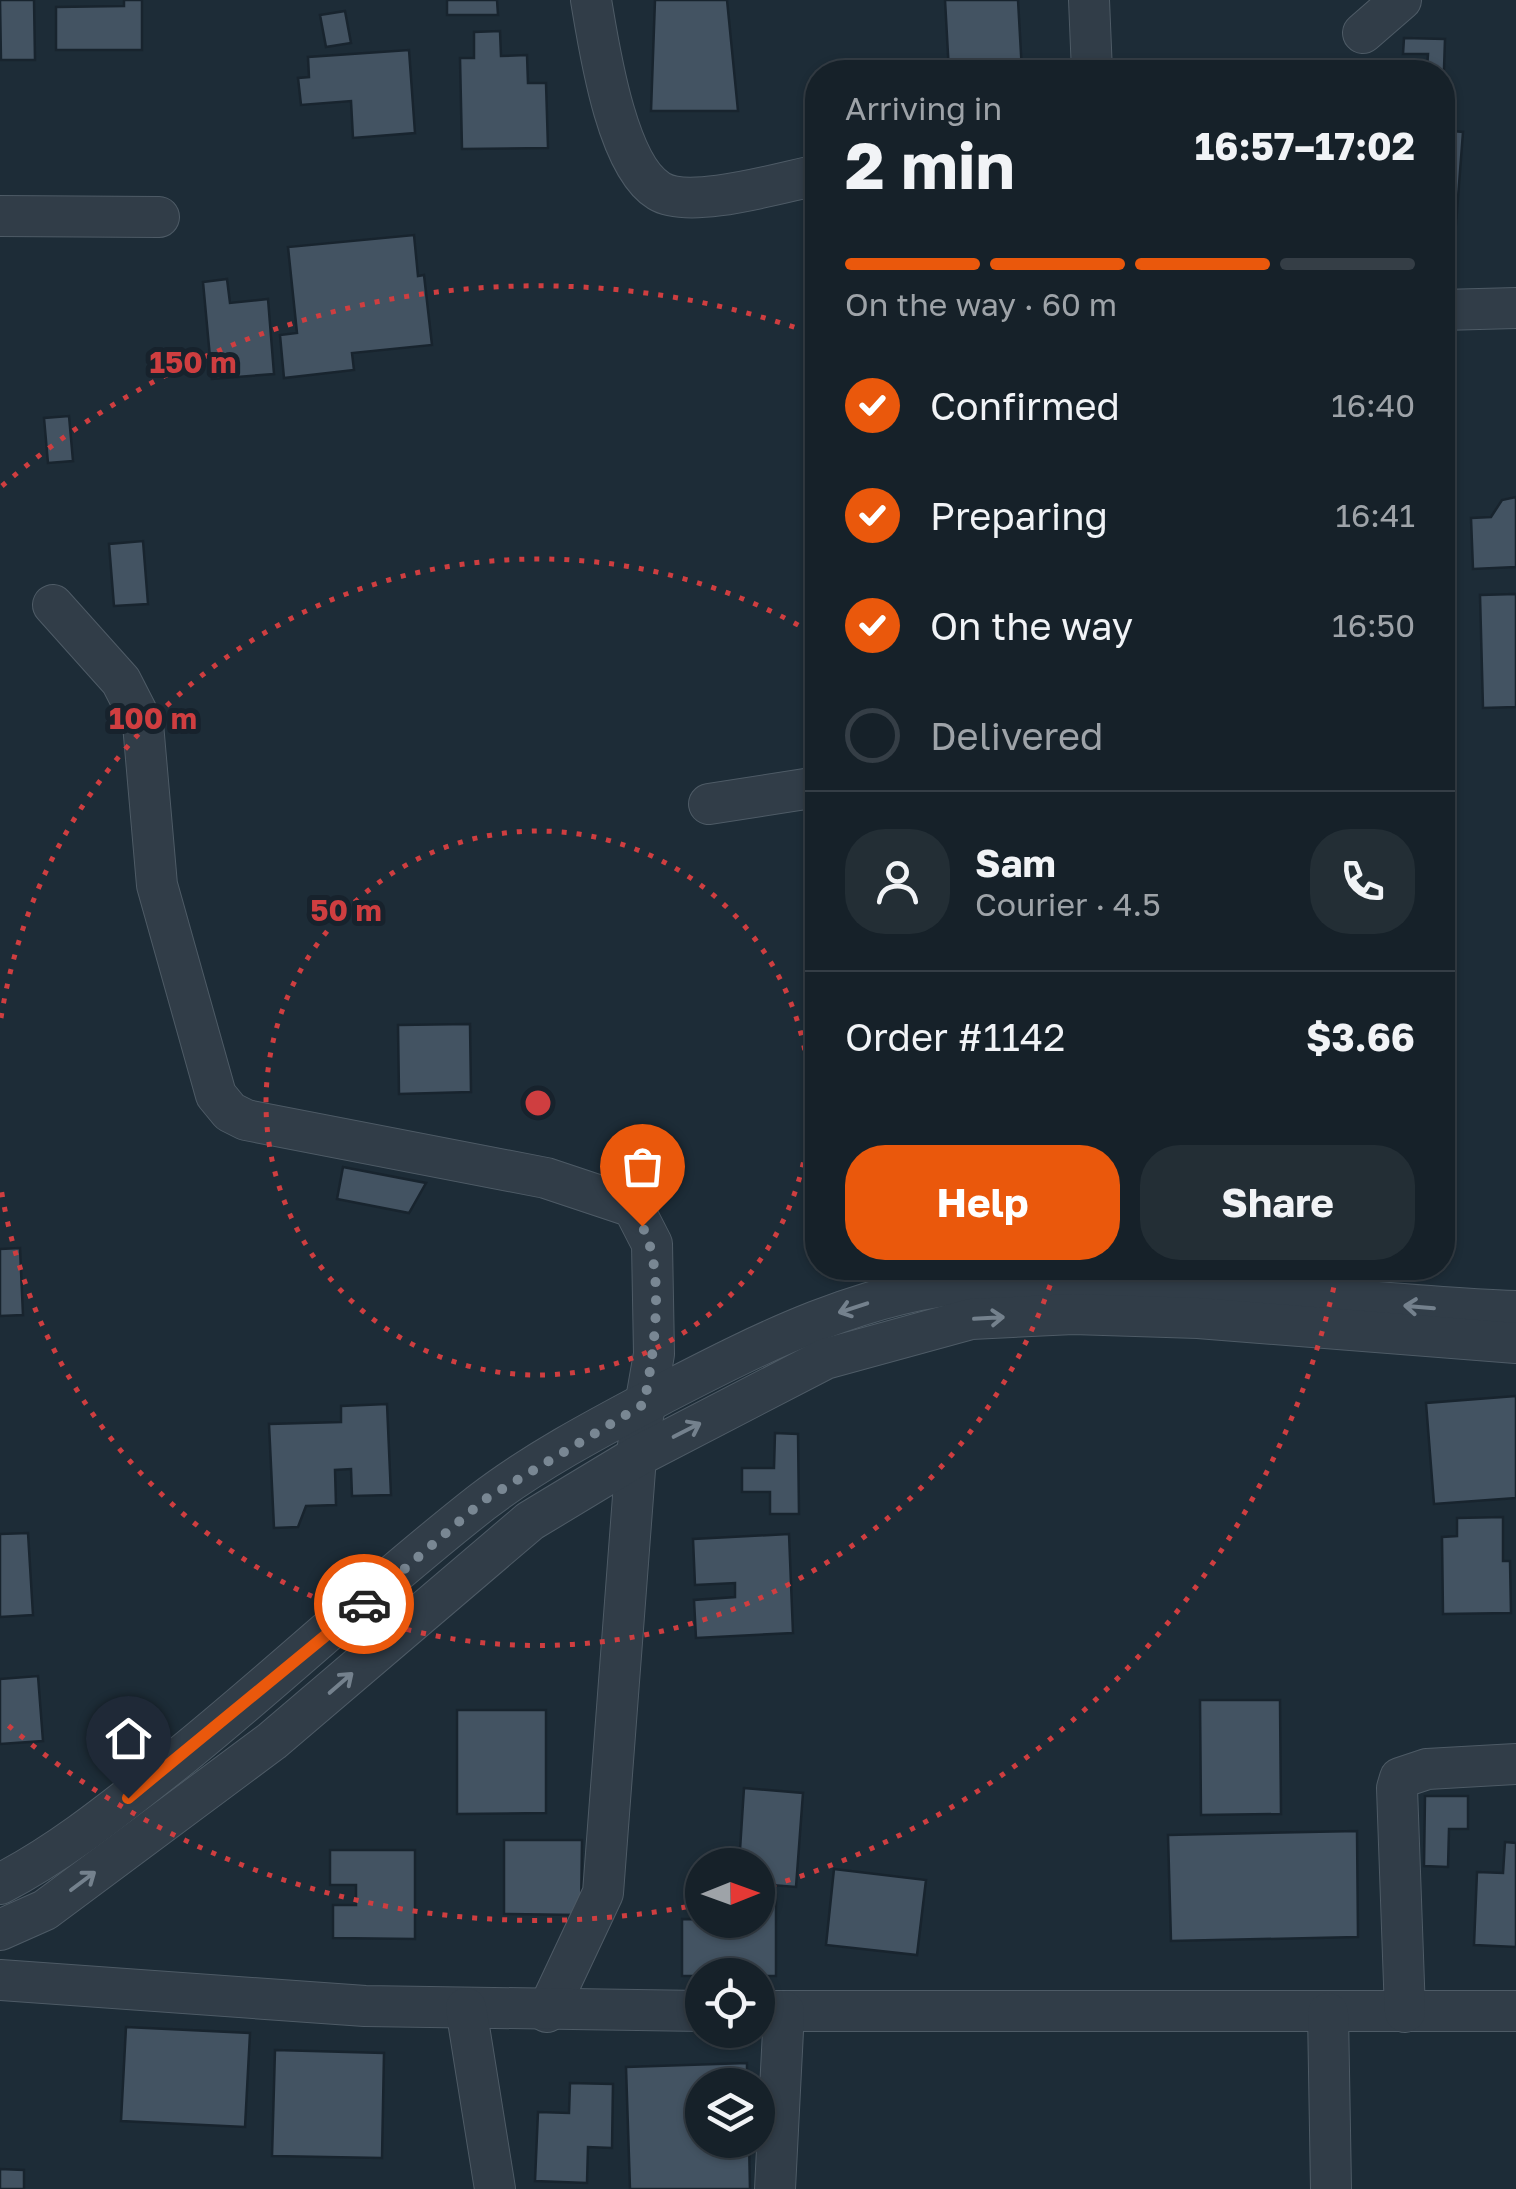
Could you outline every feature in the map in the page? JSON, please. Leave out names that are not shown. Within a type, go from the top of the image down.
[{"type":"street","points":[[592,0],[600,59],[634,163],[660,192],[695,198],[805,177]]},
{"type":"street","points":[[1089,0],[1092,60]]},
{"type":"street","points":[[1362,33],[1401,0]]},
{"type":"street","points":[[0,216],[160,216]]},
{"type":"street","points":[[1455,310],[1516,308]]},
{"type":"street","points":[[53,606],[121,681],[143,724],[157,885],[216,1095],[230,1112],[246,1120],[546,1178],[632,1207],[652,1244],[654,1354],[636,1457],[604,1893],[547,2012]]},
{"type":"street","points":[[709,804],[805,789]]},
{"type":"street","points":[[0,1884],[97,1823],[282,1674],[484,1500],[644,1404],[767,1340],[832,1314],[884,1298],[974,1282],[1062,1280],[1258,1290],[1431,1308],[1516,1312]]},
{"type":"street","points":[[0,1930],[45,1910],[272,1741],[530,1521],[636,1457],[826,1358],[972,1319],[1073,1314],[1198,1318],[1516,1343]]},
{"type":"street","points":[[1405,2012],[1397,1788],[1400,1778],[1427,1769],[1516,1764]]},
{"type":"street","points":[[0,1980],[364,2006],[547,2012],[685,2011]]},
{"type":"street","points":[[466,2008],[495,2189]]},
{"type":"street","points":[[775,2011],[1516,2011]]},
{"type":"street","points":[[1328,2013],[1332,2189]]},
{"type":"street","points":[[772,2048],[775,2189]]},
{"type":"building","points":[[0,0],[34,0],[35,60],[1,60]]},
{"type":"building","points":[[124,0],[142,0],[142,50],[56,50],[56,7],[124,6]]},
{"type":"building","points":[[447,0],[497,0],[498,15],[447,15]]},
{"type":"building","points":[[655,0],[727,0],[738,111],[651,111]]},
{"type":"building","points":[[945,0],[1018,0],[1021,60],[948,60]]},
{"type":"building","points":[[345,11],[351,43],[326,47],[320,15]]},
{"type":"building","points":[[500,31],[501,56],[527,55],[528,83],[546,83],[548,148],[462,149],[460,58],[474,58],[474,32]]},
{"type":"building","points":[[1404,38],[1445,39],[1444,60],[1428,60],[1428,54],[1403,54]]},
{"type":"building","points":[[409,50],[415,133],[353,138],[351,101],[301,105],[298,78],[309,77],[308,57]]},
{"type":"building","points":[[1455,131],[1463,132],[1455,224]]},
{"type":"building","points":[[414,235],[418,276],[424,275],[432,345],[352,353],[354,370],[284,378],[280,335],[297,333],[288,247]]},
{"type":"building","points":[[227,279],[230,303],[268,299],[274,374],[212,379],[203,282]]},
{"type":"building","points":[[69,416],[73,461],[48,463],[44,418]]},
{"type":"building","points":[[1516,497],[1516,567],[1473,569],[1471,518],[1491,517],[1502,500]]},
{"type":"building","points":[[143,541],[148,604],[114,606],[109,544]]},
{"type":"building","points":[[1516,594],[1516,707],[1483,708],[1480,595]]},
{"type":"building","points":[[470,1024],[471,1092],[399,1094],[398,1025]]},
{"type":"building","points":[[343,1167],[426,1183],[409,1213],[337,1199]]},
{"type":"building","points":[[20,1248],[23,1315],[0,1316],[0,1249]]},
{"type":"building","points":[[1516,1396],[1516,1498],[1434,1504],[1426,1403]]},
{"type":"building","points":[[387,1404],[391,1495],[352,1496],[351,1469],[335,1470],[336,1505],[306,1506],[298,1527],[274,1528],[269,1424],[341,1422],[341,1406]]},
{"type":"building","points":[[775,1433],[798,1434],[799,1514],[770,1514],[770,1492],[742,1492],[742,1468],[774,1468]]},
{"type":"building","points":[[1503,1517],[1503,1561],[1510,1561],[1511,1613],[1443,1614],[1442,1537],[1457,1536],[1457,1518]]},
{"type":"building","points":[[28,1533],[33,1615],[0,1617],[0,1534]]},
{"type":"building","points":[[789,1534],[793,1633],[696,1638],[694,1600],[735,1597],[735,1583],[695,1585],[693,1539]]},
{"type":"building","points":[[38,1676],[43,1741],[0,1744],[0,1679]]},
{"type":"building","points":[[1200,1700],[1280,1700],[1281,1814],[1201,1815]]},
{"type":"building","points":[[457,1710],[546,1710],[546,1813],[457,1814]]},
{"type":"building","points":[[744,1788],[803,1793],[796,1887],[775,1885],[775,1848],[740,1848]]},
{"type":"building","points":[[1425,1796],[1468,1796],[1468,1829],[1449,1829],[1448,1867],[1424,1866]]},
{"type":"building","points":[[1357,1831],[1358,1937],[1171,1941],[1168,1835]]},
{"type":"building","points":[[504,1840],[582,1840],[581,1915],[504,1914]]},
{"type":"building","points":[[1505,1842],[1516,1843],[1516,1947],[1474,1945],[1477,1872],[1503,1873]]},
{"type":"building","points":[[330,1850],[415,1850],[415,1939],[333,1938],[333,1905],[356,1905],[356,1885],[330,1885]]},
{"type":"building","points":[[834,1869],[926,1880],[917,1955],[826,1945]]},
{"type":"building","points":[[775,1895],[776,1976],[775,1958],[685,1958],[682,1976],[682,1919],[685,1938],[775,1938]]},
{"type":"building","points":[[126,2027],[250,2033],[245,2127],[121,2121]]},
{"type":"building","points":[[275,2050],[384,2053],[382,2158],[272,2156]]},
{"type":"building","points":[[747,2063],[747,2068],[685,2068],[685,2158],[749,2158],[750,2189],[630,2189],[626,2067]]},
{"type":"building","points":[[570,2083],[613,2084],[612,2148],[588,2147],[587,2183],[535,2181],[538,2112],[569,2113]]},
{"type":"building","points":[[0,2169],[24,2170],[24,2189],[0,2189]]},
{"type":"way so far","points":[[364,1604],[484,1500],[597,1428],[644,1404],[654,1354],[654,1269],[652,1244],[642,1226]]},
{"type":"route","points":[[128,1798],[364,1604]]}]
